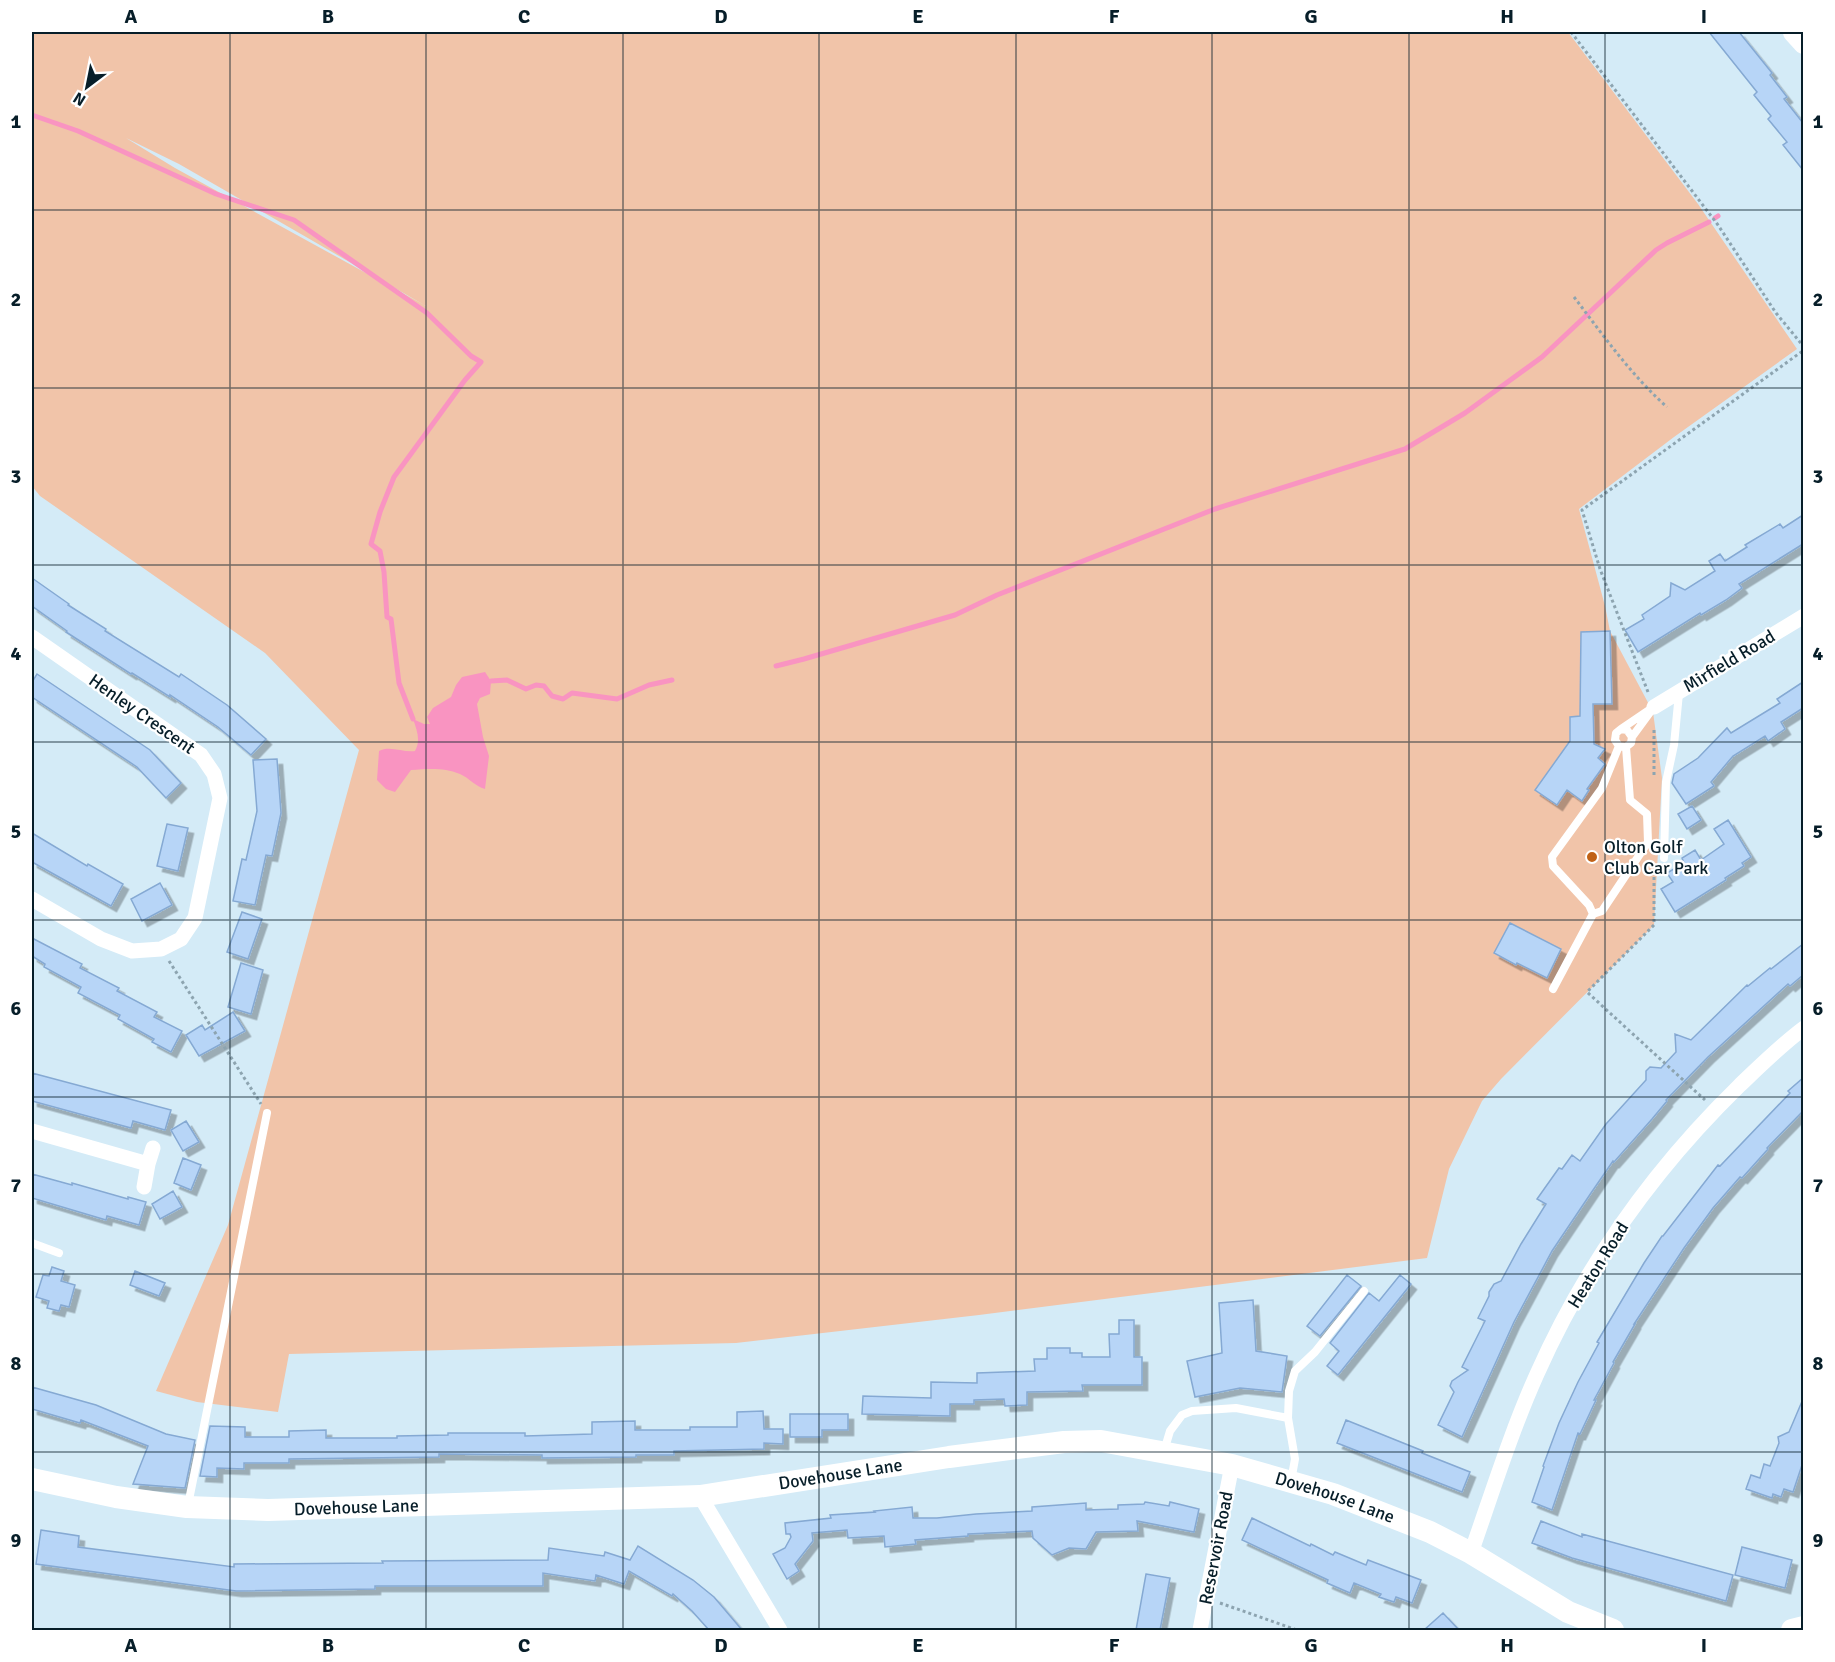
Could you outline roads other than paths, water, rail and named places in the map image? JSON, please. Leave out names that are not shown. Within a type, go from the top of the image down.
[{"type":"street","points":[[1794,32],[1803,44]]},
{"type":"street","name":"Mirfield Road","points":[[1654,707],[1803,616]]},
{"type":"street","name":"Henley Crescent","points":[[32,637],[201,755],[214,774],[220,798],[195,918],[181,939],[161,949],[132,951],[101,939],[32,899]]},
{"type":"street","name":"Heaton Road","points":[[1471,1553],[1525,1403],[1557,1332],[1606,1247],[1639,1200],[1715,1109],[1803,1028]]},
{"type":"street","points":[[32,1131],[148,1164]]},
{"type":"street","points":[[144,1186],[153,1148]]},
{"type":"street","name":"Dovehouse Lane","points":[[32,1479],[116,1497],[188,1507],[278,1510],[700,1496],[949,1457],[1064,1442],[1101,1441],[1232,1465],[1333,1494],[1430,1532],[1471,1553],[1568,1612],[1613,1630]]},
{"type":"street","name":"Reservoir Road","points":[[1200,1630],[1232,1465]]},
{"type":"street","points":[[700,1496],[780,1630]]},
{"type":"street","points":[[1792,1630],[1803,1627]]},
{"type":"lane","points":[[1664,858],[1666,782],[1674,745],[1679,692]]},
{"type":"lane","points":[[1553,989],[1593,914],[1602,911],[1648,842],[1647,814],[1630,800],[1622,746],[1615,740],[1616,733],[1654,707]]},
{"type":"lane","points":[[1593,914],[1589,905],[1553,866],[1552,857],[1602,788],[1622,746],[1631,742],[1632,737],[1654,707]]},
{"type":"lane","points":[[1621,729],[1627,730],[1632,737]]},
{"type":"lane","points":[[188,1507],[267,1113]]},
{"type":"lane","points":[[32,1243],[59,1253]]},
{"type":"lane","points":[[1291,1482],[1296,1459],[1288,1418],[1289,1390],[1295,1371],[1315,1352],[1364,1291]]},
{"type":"lane","points":[[1163,1453],[1170,1431],[1182,1415],[1192,1411],[1236,1408],[1288,1418]]},
{"type":"waterway","points":[[32,115],[78,131],[216,194],[294,220],[427,313],[471,356],[481,362],[465,380],[394,477],[380,512],[371,544],[380,551],[387,617],[391,619],[399,683],[413,719]]},
{"type":"waterway","points":[[776,666],[955,615],[997,595],[1215,509],[1405,449],[1465,413],[1542,357],[1656,250],[1709,222]]},
{"type":"waterway","points":[[491,681],[507,680],[526,689],[536,685],[544,686],[552,696],[563,699],[572,693],[617,699],[649,685],[672,680]]},
{"type":"place","name":"Olton Golf Club Car Park","points":[[1592,857]]}]
